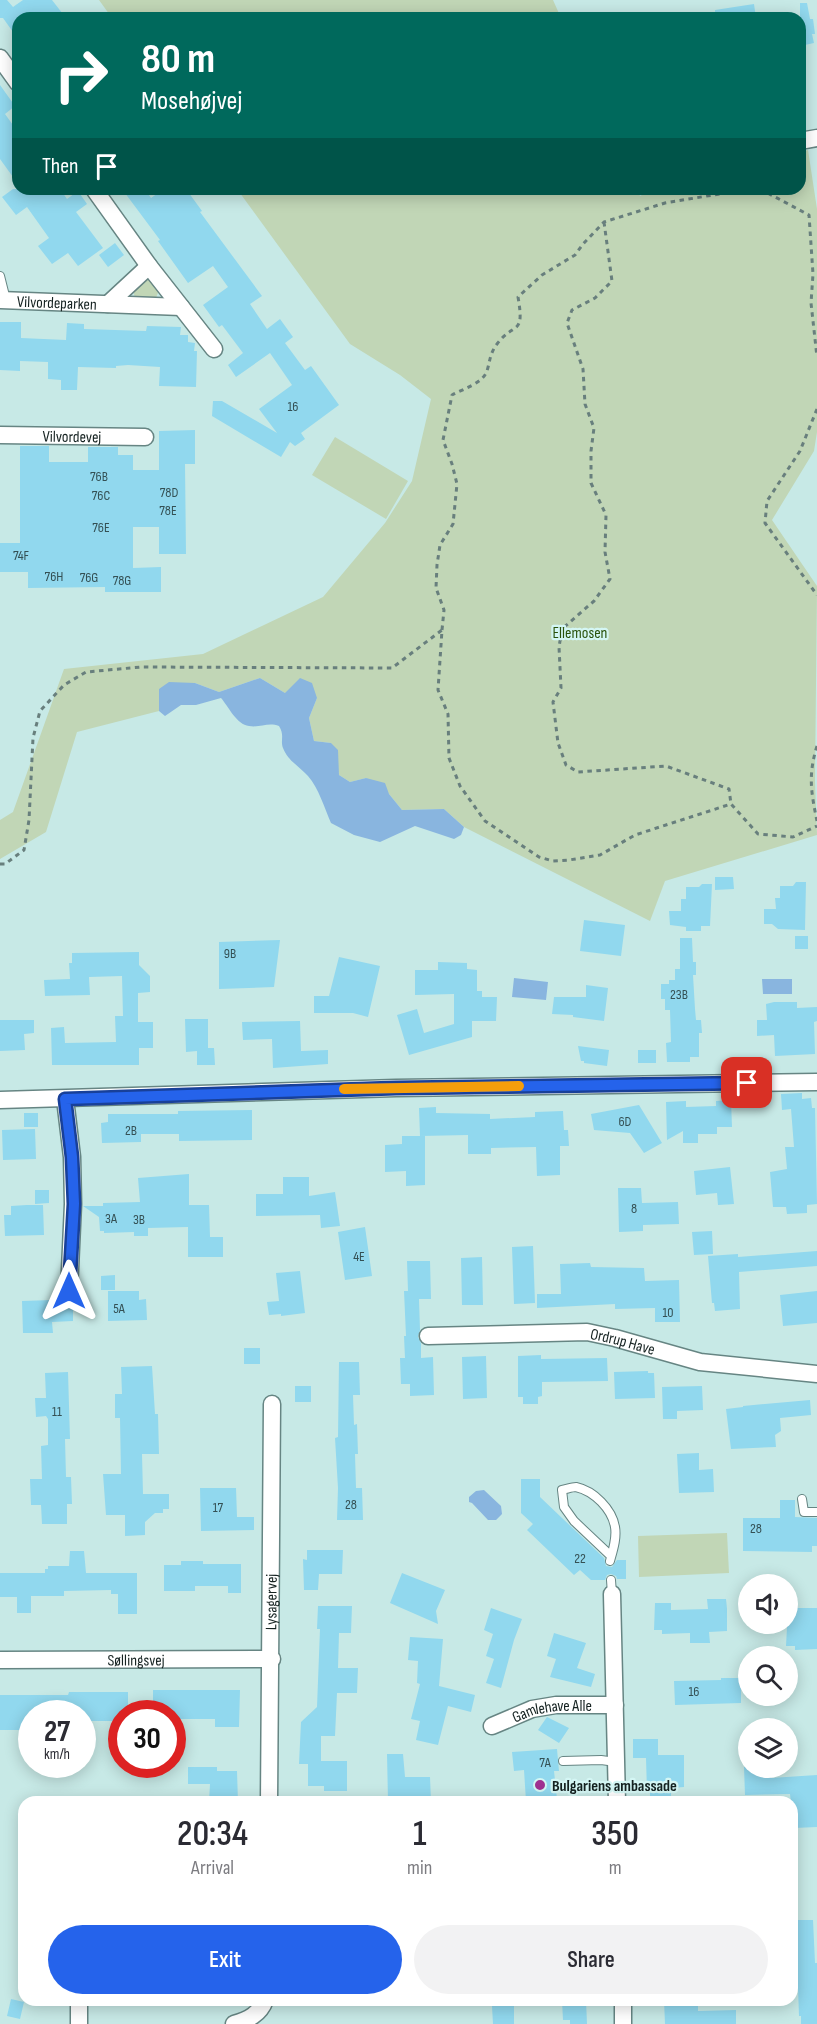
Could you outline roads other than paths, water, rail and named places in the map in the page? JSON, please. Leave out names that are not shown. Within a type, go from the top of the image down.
[{"type":"street","points":[[0,58],[12,75]]},
{"type":"street","points":[[98,195],[149,266],[214,349]]},
{"type":"street","name":"Vilvordeparken","points":[[108,304],[149,266]]},
{"type":"street","name":"Vilvordeparken","points":[[3,300],[181,307]]},
{"type":"street","name":"Vilvordevej","points":[[0,435],[145,437]]},
{"type":"street","points":[[0,1100],[396,1088],[817,1082]]},
{"type":"street","points":[[65,1099],[72,1157],[74,1204],[69,1291]]},
{"type":"street","name":"Ordrup Have","points":[[428,1336],[587,1332],[700,1362],[817,1374]]},
{"type":"street","name":"Lysagervej","points":[[269,1796],[272,1659],[272,1404]]},
{"type":"street","name":"Gamlehave Alle","points":[[611,1587],[617,1796]]},
{"type":"street","name":"Søllingsvej","points":[[0,1660],[272,1659]]},
{"type":"street","name":"Gamlehave Alle","points":[[492,1726],[532,1709],[556,1704],[615,1705]]},
{"type":"street","points":[[80,2006],[80,2024]]},
{"type":"street","points":[[234,2024],[247,2020],[262,2006]]},
{"type":"street","points":[[623,2006],[623,2024]]},
{"type":"lane","name":"Vilvordeparken","points":[[0,276],[3,300]]},
{"type":"lane","points":[[574,1487],[589,1492],[608,1509],[615,1527],[614,1546],[610,1558],[574,1521],[564,1507],[562,1490],[574,1487]]},
{"type":"lane","points":[[802,1499],[804,1512],[817,1512]]},
{"type":"lane","points":[[563,1761],[616,1762]]},
{"type":"water","points":[[260,678],[285,693],[300,678],[312,683],[317,698],[309,718],[314,741],[331,743],[338,750],[339,775],[350,782],[366,778],[385,783],[389,794],[402,810],[444,809],[464,827],[461,835],[454,839],[415,826],[380,842],[354,835],[331,823],[312,781],[285,753],[279,726],[245,725],[237,719],[221,698],[196,705],[181,705],[165,716],[159,711],[159,689],[169,682],[195,683],[219,692]]},
{"type":"water","points":[[514,978],[548,982],[546,1000],[512,997]]},
{"type":"water","points":[[762,979],[792,979],[792,994],[763,994]]},
{"type":"water","points":[[484,1490],[501,1506],[502,1514],[496,1520],[488,1520],[469,1502],[469,1497],[476,1491]]},
{"type":"place","name":"Bulgariens ambassade","points":[[540,1785]]},
{"type":"park label","name":"Ellemosen","points":[[580,632]]}]
